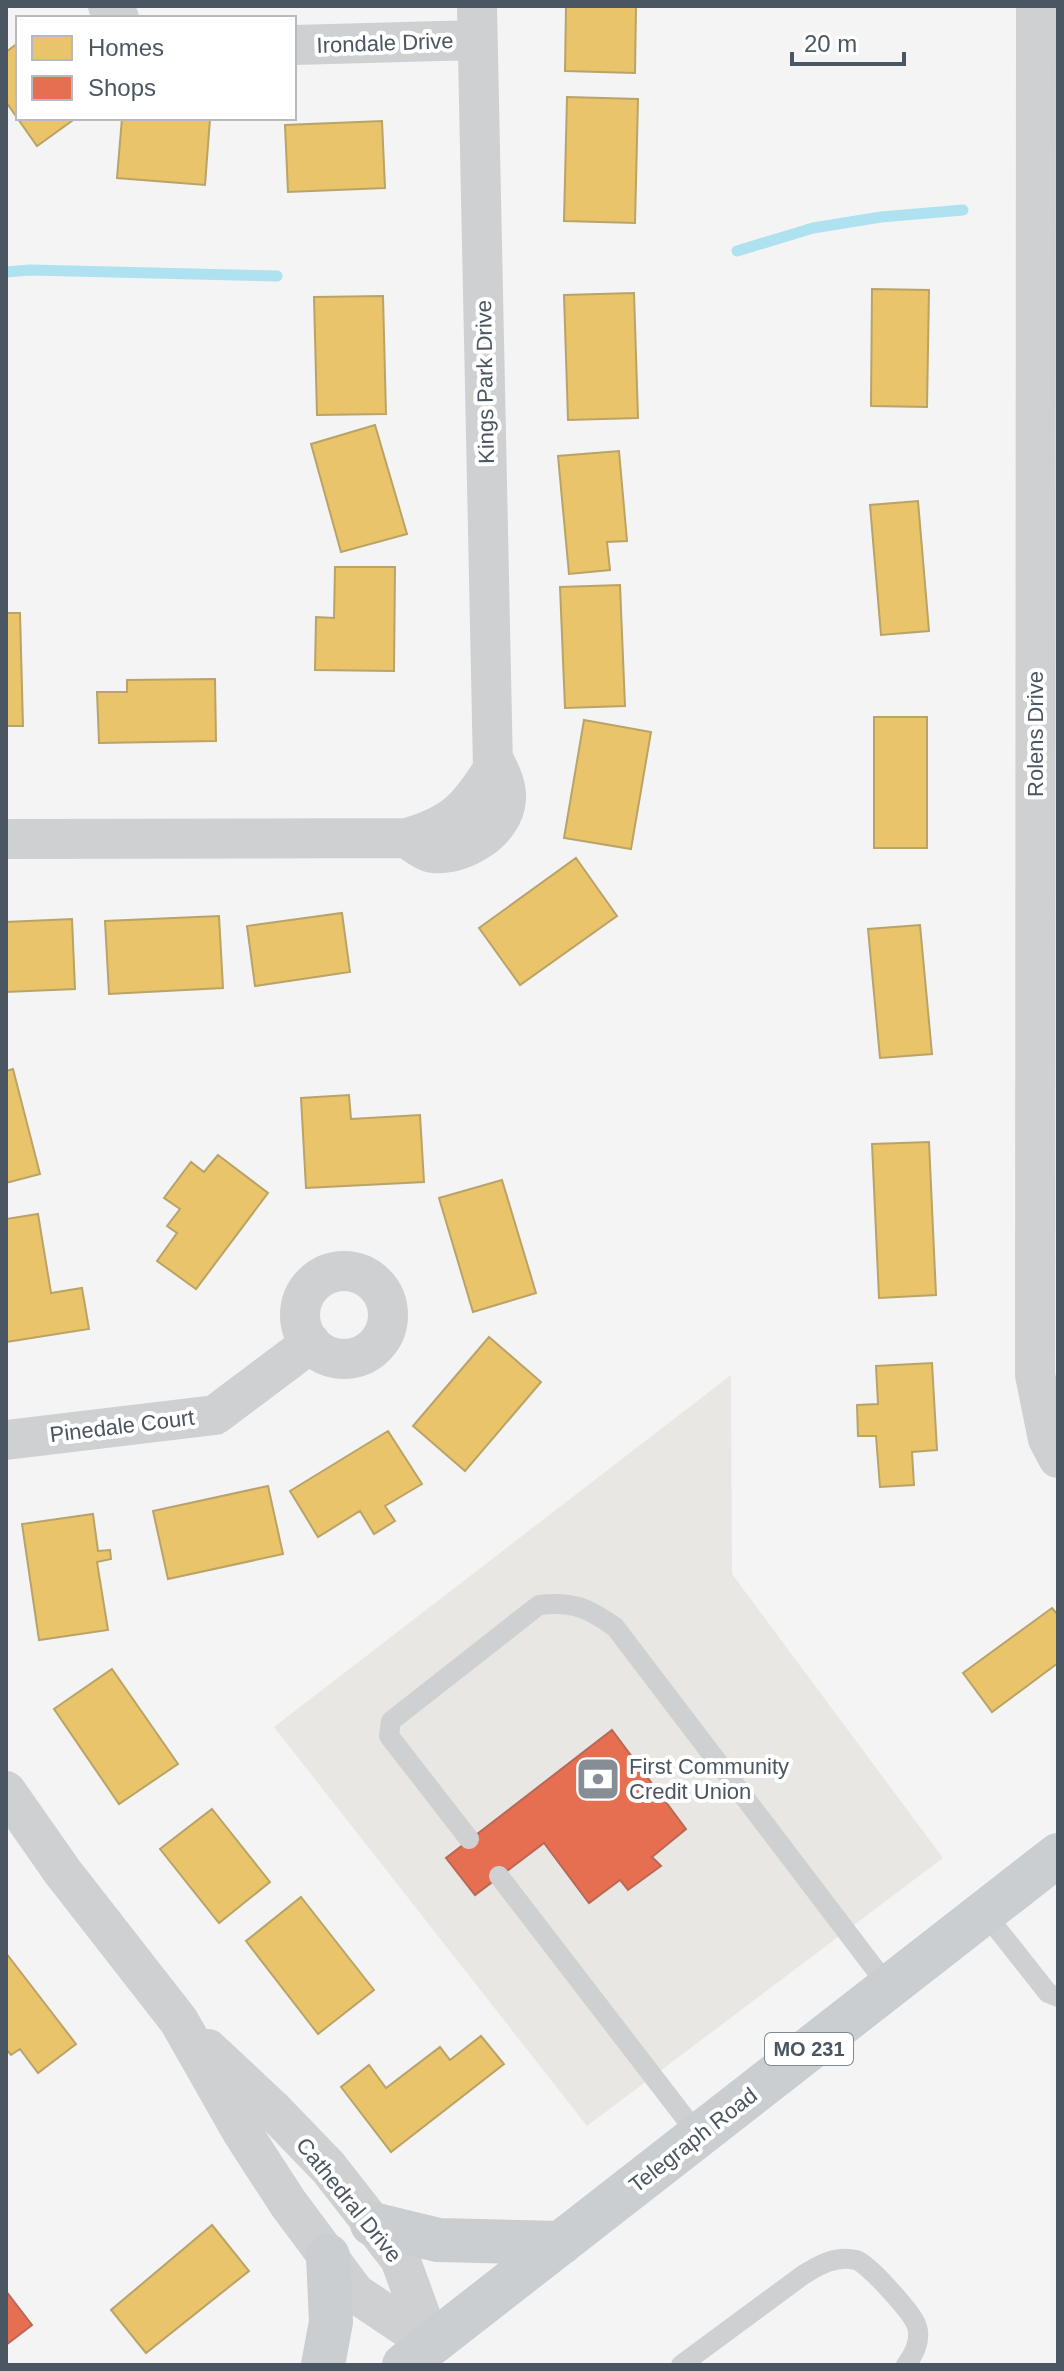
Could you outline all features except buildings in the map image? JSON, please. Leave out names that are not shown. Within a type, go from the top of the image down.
[{"type":"main road","name":"Telegraph Road","points":[[427,2358],[561,2243],[1058,1855]]},
{"type":"main road","points":[[372,2224],[438,2240],[561,2243]]},
{"type":"main road","points":[[323,2365],[331,2322],[328,2256]]},
{"type":"street","name":"Rolens Drive","points":[[1036,6],[1035,1375],[1048,1439],[1058,1458]]},
{"type":"street","name":"Irondale Drive","points":[[296,45],[477,23]]},
{"type":"street","name":"Kings Park Drive","points":[[6,839],[407,838],[437,830],[473,801],[493,769],[477,23]]},
{"type":"street","name":"Pinedale Court","points":[[6,1440],[215,1415],[311,1343]]},
{"type":"street","name":"Cathedral Drive","points":[[6,1791],[62,1871],[179,2021],[242,2132],[288,2203],[355,2293],[427,2358]]},
{"type":"street","name":"Cathedral Drive","points":[[179,2021],[328,2167],[400,2259],[427,2358]]},
{"type":"lane","points":[[469,1839],[389,1736],[391,1721],[539,1605],[562,1603],[591,1610],[615,1627],[888,1986]]},
{"type":"lane","points":[[499,1876],[699,2136]]},
{"type":"lane","points":[[984,1912],[1048,1993],[1058,1997]]},
{"type":"lane","points":[[681,2365],[803,2275],[824,2262],[839,2259],[858,2260],[872,2270],[916,2323],[918,2342],[906,2365]]},
{"type":"shaded area","points":[[731,1375],[732,1574],[943,1858],[587,2126],[274,1727]]},
{"type":"waterway","points":[[737,251],[813,228],[881,217],[963,210]]},
{"type":"waterway","points":[[6,272],[277,276]]},
{"type":"place","name":"First Community Credit Union","points":[[598,1779]]}]
